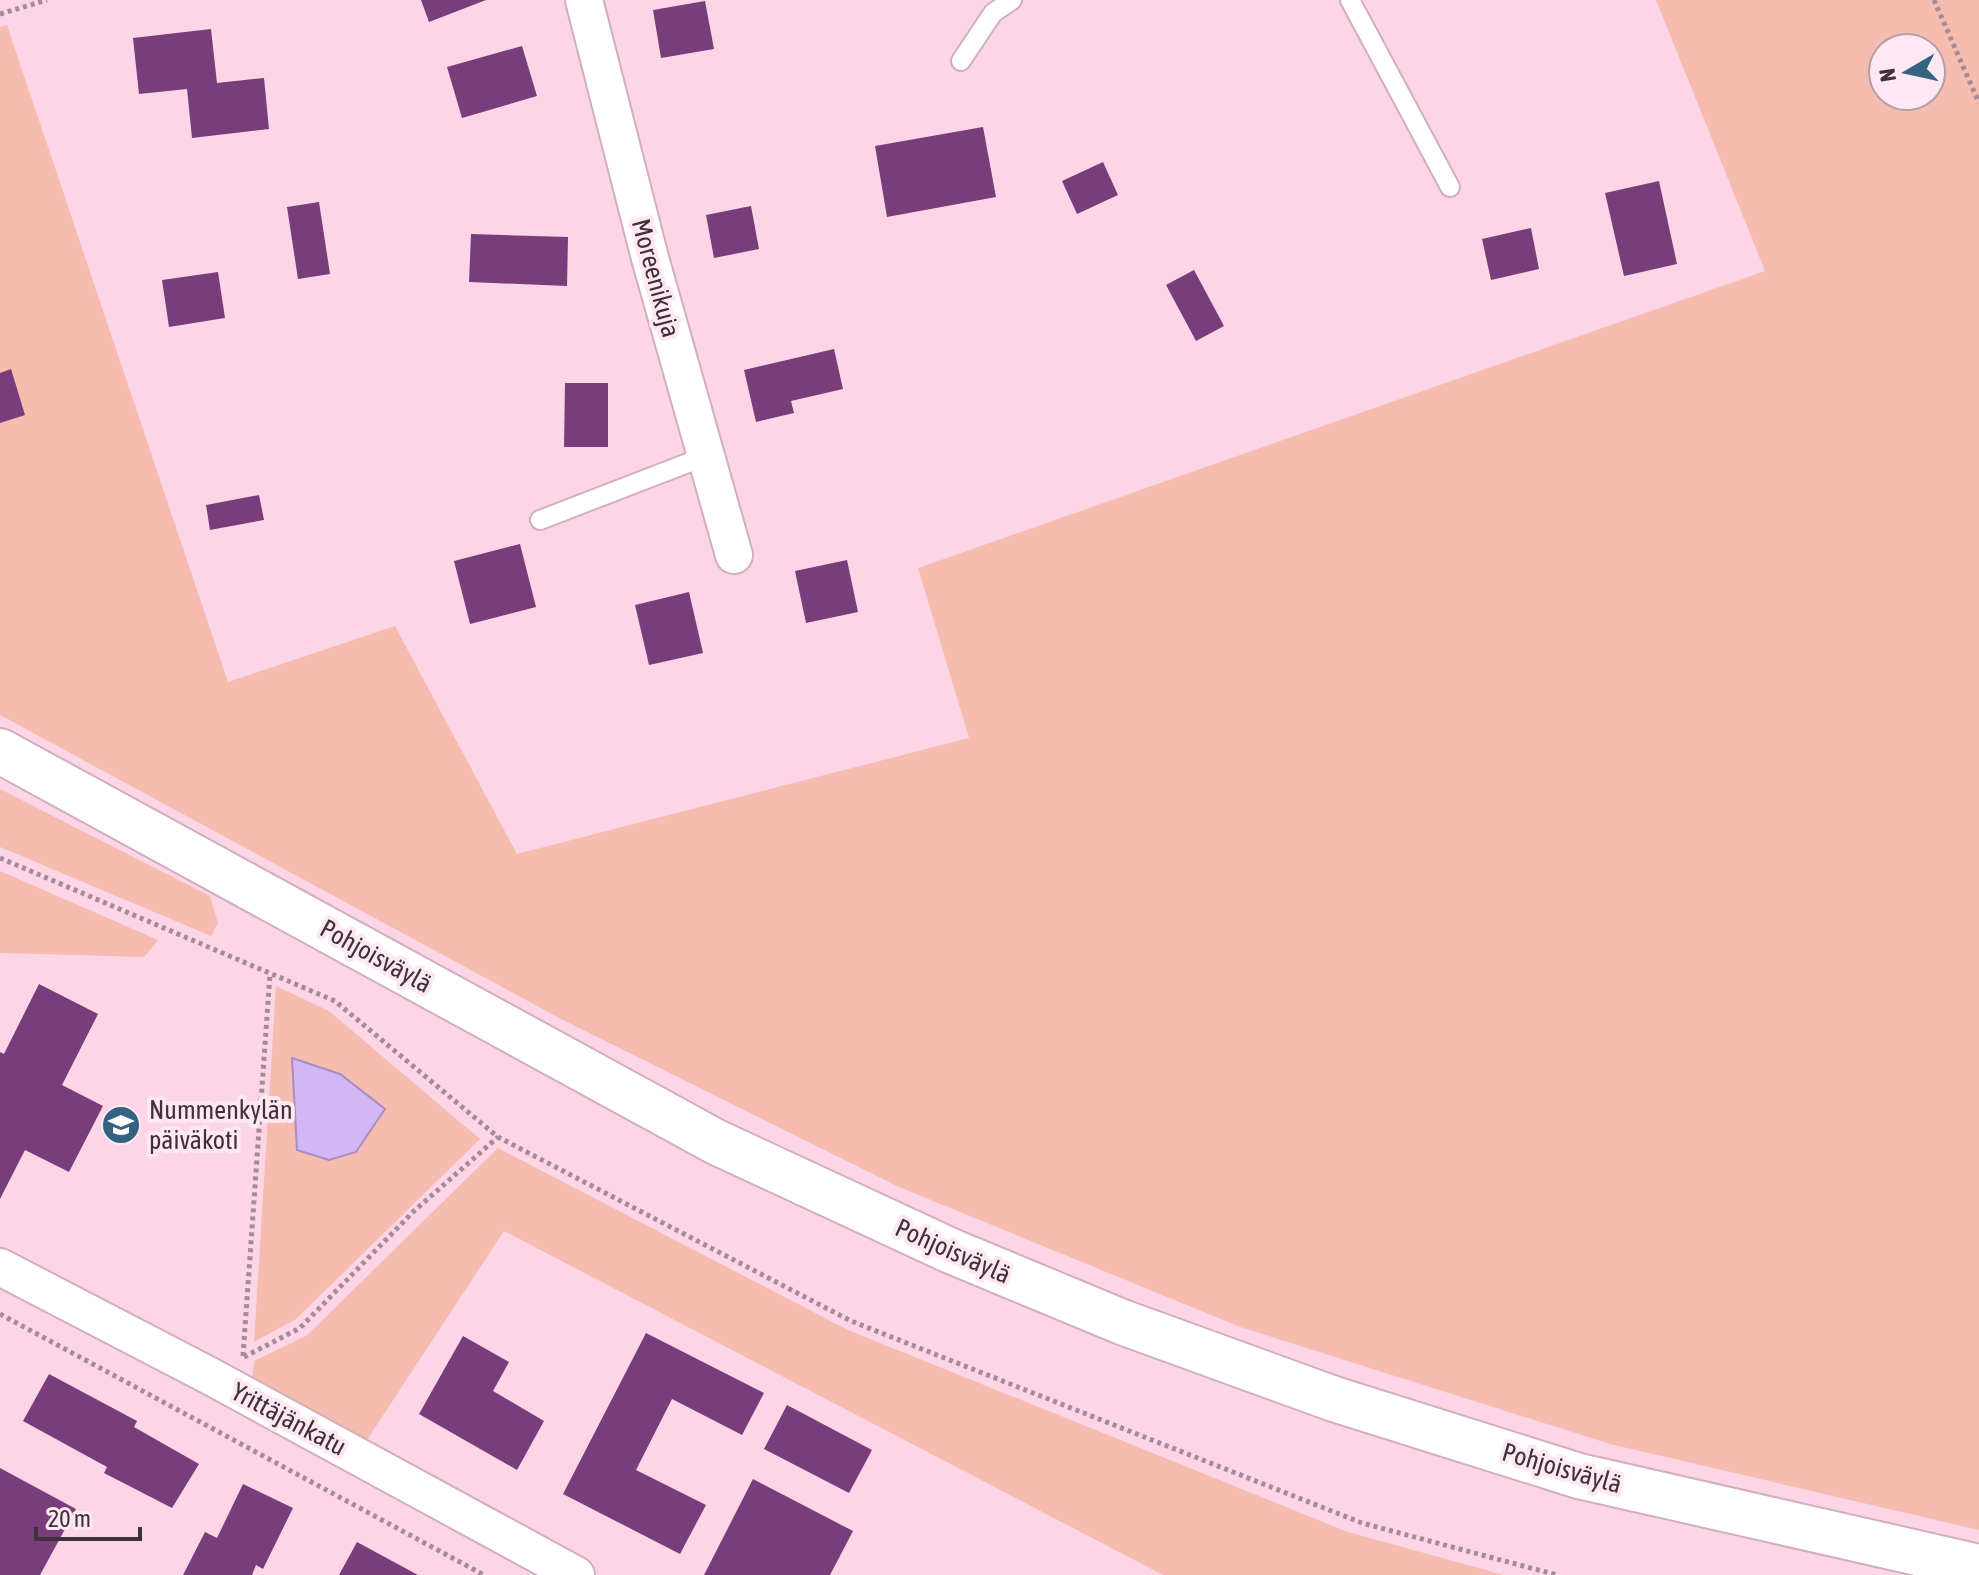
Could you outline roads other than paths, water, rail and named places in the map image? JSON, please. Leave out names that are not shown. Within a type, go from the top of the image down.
[{"type":"street","name":"Moreenikuja","points":[[584,0],[650,258],[734,555]]},
{"type":"street","name":"Pohjoisväylä","points":[[0,751],[716,1142],[951,1251],[1108,1316],[1334,1399],[1579,1476],[1979,1567]]},
{"type":"street","name":"Yrittäjänkatu","points":[[0,1267],[576,1575]]},
{"type":"lane","points":[[961,61],[993,13],[1012,0]]},
{"type":"lane","points":[[1350,0],[1450,187]]},
{"type":"lane","points":[[540,520],[706,456]]},
{"type":"place","name":"Nummenkylän päiväkoti","points":[[121,1125]]}]
